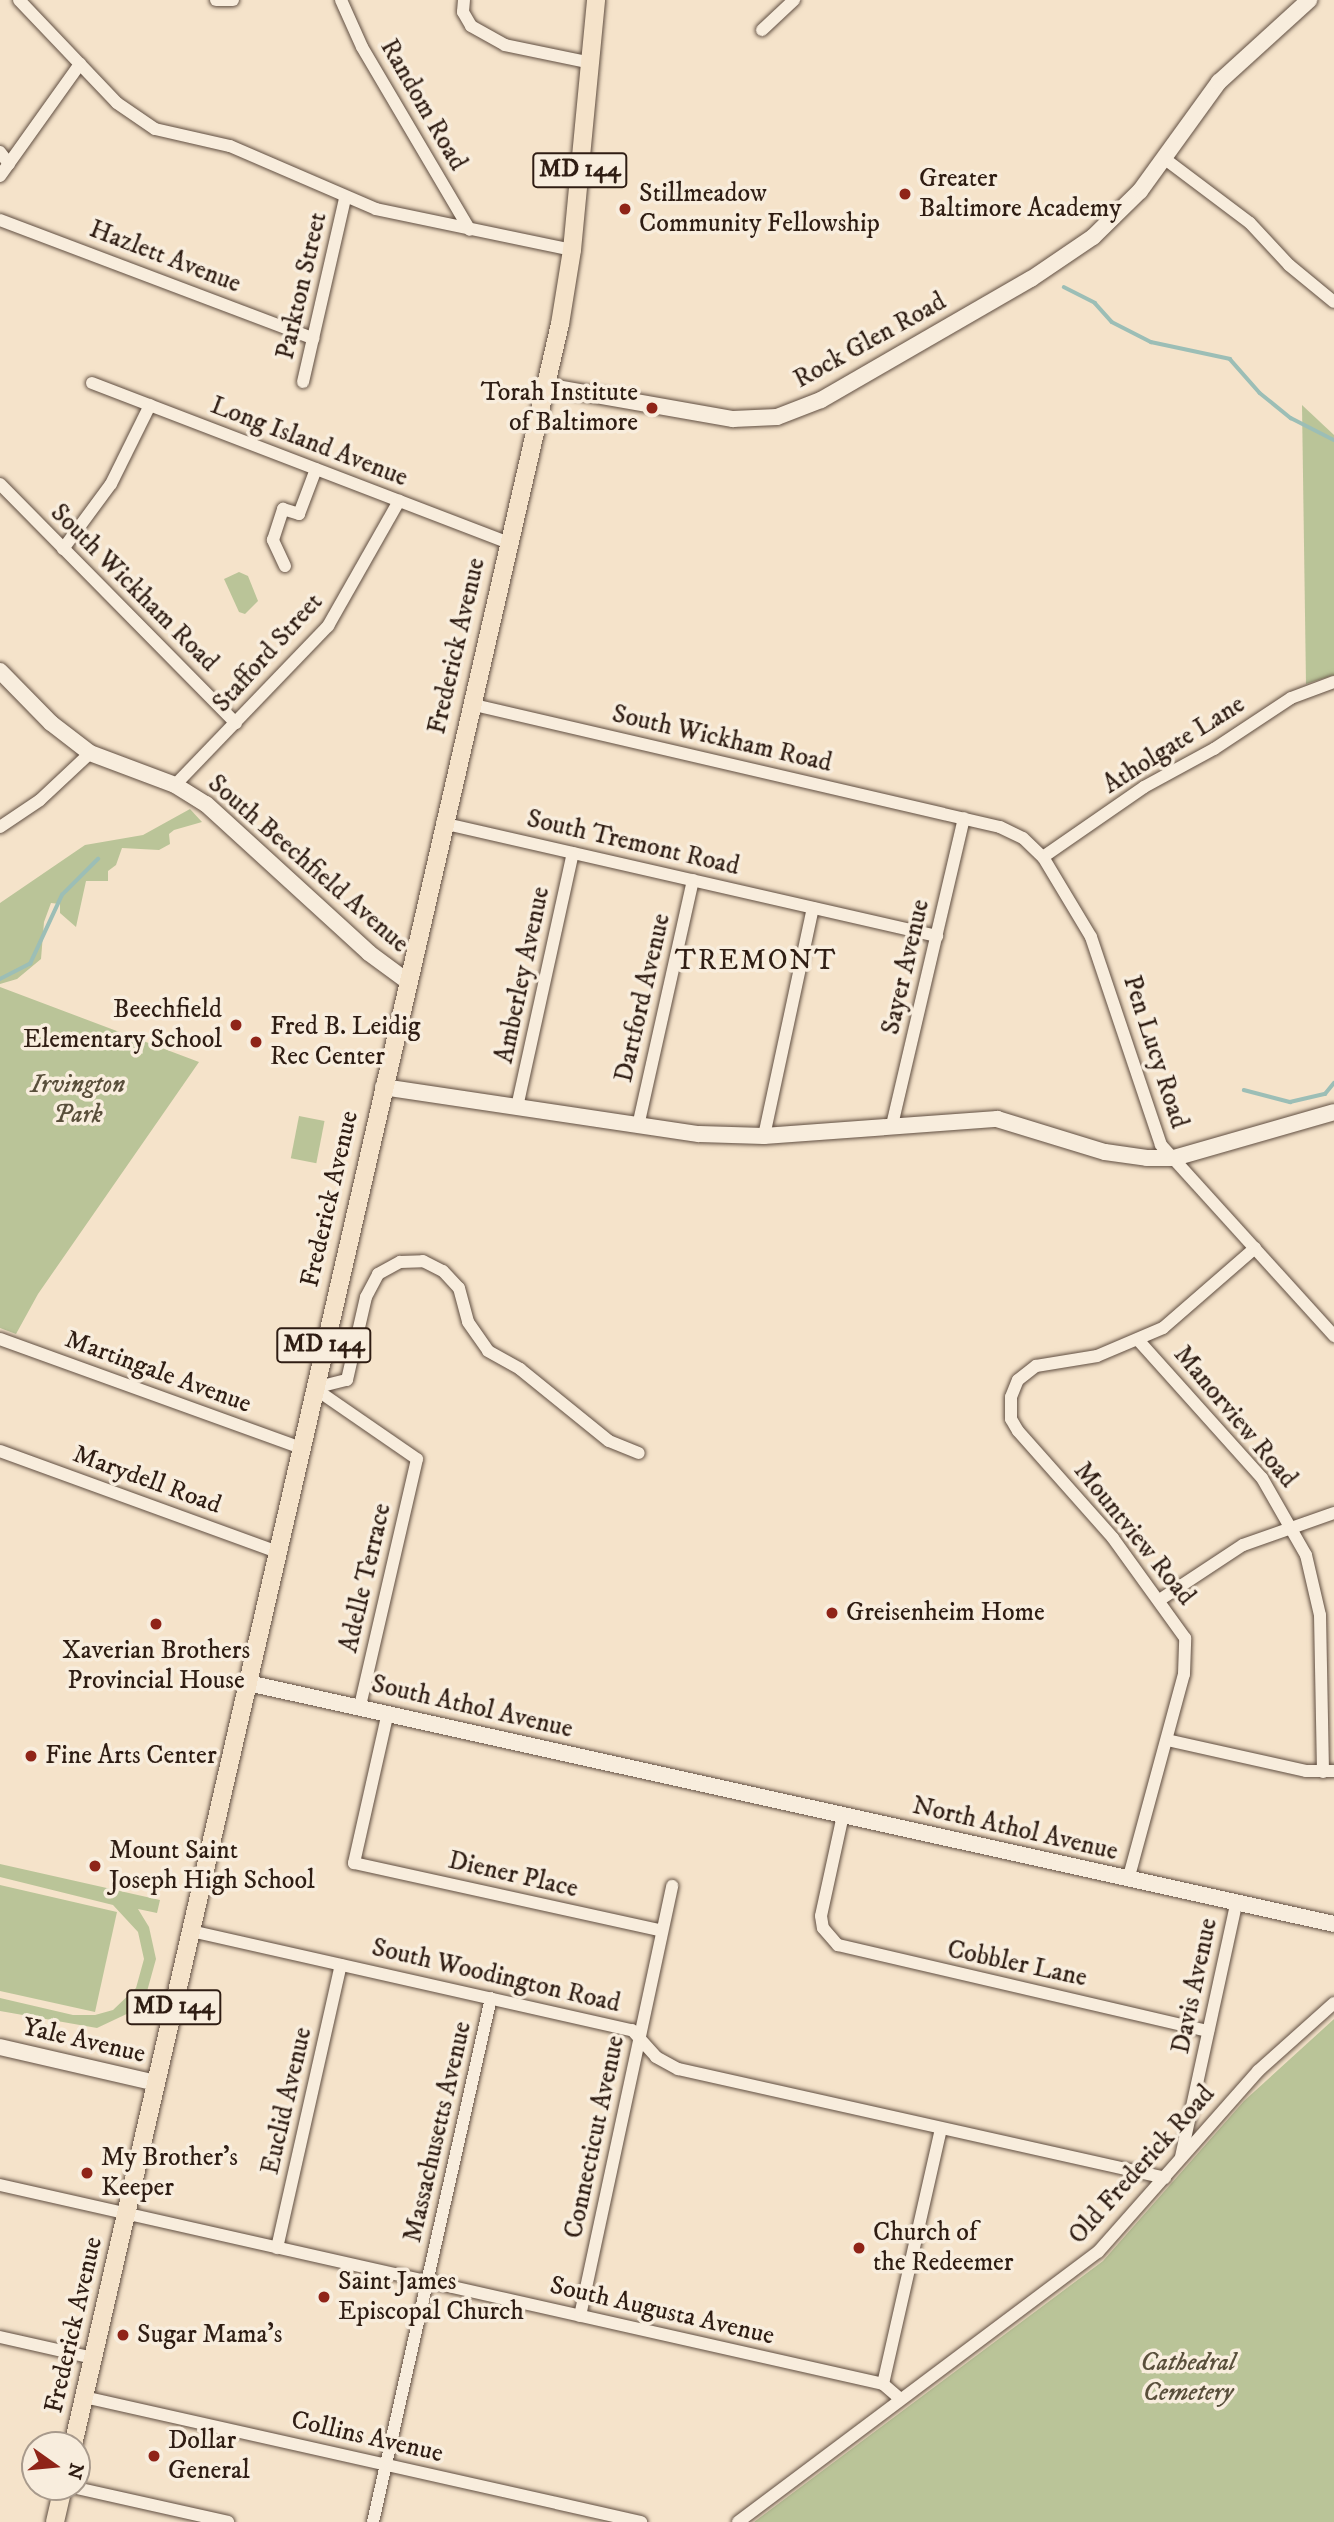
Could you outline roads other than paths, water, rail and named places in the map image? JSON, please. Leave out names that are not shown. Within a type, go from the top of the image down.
[{"type":"main road","name":"Frederick Avenue","points":[[76,2431],[442,823],[545,386],[572,250],[596,0]]},
{"type":"main road","points":[[55,2522],[60,2501]]},
{"type":"street","points":[[19,0],[140,122],[168,133],[230,146],[345,199],[470,230],[572,250]]},
{"type":"street","points":[[216,0],[233,0]]},
{"type":"street","name":"Random Road","points":[[341,0],[362,47],[470,230]]},
{"type":"street","name":"Rock Glen Road","points":[[545,386],[733,419],[777,417],[801,408],[1058,262],[1116,216],[1165,159],[1219,82],[1308,0]]},
{"type":"street","points":[[762,30],[785,3]]},
{"type":"street","points":[[464,6],[471,26],[505,45],[591,63]]},
{"type":"street","points":[[0,176],[80,64]]},
{"type":"street","points":[[0,152],[9,164]]},
{"type":"street","points":[[1165,159],[1250,223],[1289,265],[1334,302]]},
{"type":"street","name":"Parkton Street","points":[[303,382],[345,199]]},
{"type":"street","name":"Hazlett Avenue","points":[[0,220],[313,338]]},
{"type":"street","name":"Long Island Avenue","points":[[92,383],[509,543]]},
{"type":"street","points":[[63,549],[111,484],[150,405]]},
{"type":"street","points":[[285,566],[273,540],[283,509],[299,514],[316,469]]},
{"type":"street","name":"South Wickham Road","points":[[0,485],[236,723]]},
{"type":"street","name":"Stafford Street","points":[[175,785],[334,618],[398,501]]},
{"type":"street","name":"South Beechfield Avenue","points":[[0,671],[51,723],[90,753],[175,785],[206,804],[369,953],[407,981]]},
{"type":"street","name":"Atholgate Lane","points":[[1043,857],[1144,787],[1214,749],[1291,698],[1334,682]]},
{"type":"street","name":"South Wickham Road","points":[[470,704],[964,818],[1014,832],[1043,857]]},
{"type":"street","points":[[0,827],[40,800],[90,753]]},
{"type":"street","name":"Sayer Avenue","points":[[892,1125],[964,818]]},
{"type":"street","name":"South Tremont Road","points":[[442,823],[937,936]]},
{"type":"street","name":"Amberley Avenue","points":[[517,1107],[573,853]]},
{"type":"street","name":"Pen Lucy Road","points":[[1043,857],[1095,946],[1158,1139],[1334,1336]]},
{"type":"street","name":"Dartford Avenue","points":[[638,1126],[693,880]]},
{"type":"street","points":[[764,1136],[813,908]]},
{"type":"street","points":[[383,1087],[699,1134],[764,1136],[997,1119],[1105,1152],[1174,1158],[1334,1112]]},
{"type":"street","points":[[1139,1341],[1182,1315],[1255,1248]]},
{"type":"street","points":[[314,1388],[347,1380],[366,1297],[378,1274],[400,1262],[423,1261],[443,1271],[459,1288],[468,1322],[488,1351],[520,1369],[609,1441],[639,1453]]},
{"type":"street","name":"Martingale Avenue","points":[[0,1339],[301,1448]]},
{"type":"street","name":"Mountview Road","points":[[1128,1880],[1167,1740],[1188,1651],[1180,1625],[1018,1431],[1010,1407],[1014,1387],[1024,1372],[1139,1341]]},
{"type":"street","name":"Manorview Road","points":[[1139,1341],[1262,1478],[1293,1527],[1306,1555],[1320,1615],[1329,1772]]},
{"type":"street","name":"Adelle Terrace","points":[[314,1388],[417,1460],[360,1706]]},
{"type":"street","name":"Marydell Road","points":[[0,1451],[278,1552]]},
{"type":"street","points":[[1161,1599],[1234,1549],[1334,1513]]},
{"type":"street","name":"South Athol Avenue","points":[[248,1683],[685,1780]]},
{"type":"street","name":"Diener Place","points":[[388,1712],[355,1863],[662,1931]]},
{"type":"street","points":[[1167,1740],[1329,1772]]},
{"type":"street","name":"North Athol Avenue","points":[[685,1780],[1334,1924]]},
{"type":"street","name":"Cobbler Lane","points":[[843,1815],[822,1905],[823,1928],[848,1950],[1208,2031]]},
{"type":"street","name":"Connecticut Avenue","points":[[580,2316],[672,1886]]},
{"type":"street","name":"Davis Avenue","points":[[1180,2161],[1236,1904]]},
{"type":"street","name":"South Woodington Road","points":[[191,1931],[640,2034],[656,2057],[678,2068],[1165,2178]]},
{"type":"street","name":"Euclid Avenue","points":[[277,2248],[341,1965]]},
{"type":"street","name":"Massachusetts Avenue","points":[[373,2522],[491,1998]]},
{"type":"street","name":"Old Frederick Road","points":[[738,2522],[1098,2252],[1258,2071],[1334,2003]]},
{"type":"street","name":"Yale Avenue","points":[[0,2047],[156,2083]]},
{"type":"street","points":[[883,2384],[941,2128]]},
{"type":"street","name":"South Augusta Avenue","points":[[0,2185],[883,2384],[900,2399]]},
{"type":"street","points":[[0,2337],[93,2358]]},
{"type":"street","name":"Collins Avenue","points":[[84,2397],[641,2522]]},
{"type":"street","points":[[91,2491],[228,2522]]},
{"type":"waterway","points":[[1064,287],[1095,303],[1112,322],[1151,342],[1230,359],[1260,393],[1291,418],[1334,440]]},
{"type":"waterway","points":[[0,979],[30,964],[62,895],[98,859]]},
{"type":"waterway","points":[[1244,1090],[1290,1102],[1325,1094],[1334,1083]]},
{"type":"place","name":"Greater Baltimore Academy","points":[[905,194]]},
{"type":"place","name":"Stillmeadow Community Fellowship","points":[[625,209]]},
{"type":"place","name":"Torah Institute of Baltimore","points":[[652,408]]},
{"type":"place","name":"Beechfield Elementary School","points":[[236,1025]]},
{"type":"place","name":"Fred B. Leidig Rec Center","points":[[256,1042]]},
{"type":"place","name":"Greisenheim Home","points":[[832,1613]]},
{"type":"place","name":"Xaverian Brothers Provincial House","points":[[156,1624]]},
{"type":"place","name":"Fine Arts Center","points":[[31,1756]]},
{"type":"place","name":"Mount Saint Joseph High School","points":[[95,1866]]},
{"type":"place","name":"My Brother's Keeper","points":[[87,2173]]},
{"type":"place","name":"Church of the Redeemer","points":[[859,2248]]},
{"type":"place","name":"Saint James Episcopal Church","points":[[324,2297]]},
{"type":"place","name":"Sugar Mama's","points":[[123,2335]]},
{"type":"place","name":"Dollar General","points":[[154,2456]]},
{"type":"district","name":"TREMONT","points":[[756,961]]},
{"type":"park label","name":"Irvington Park","points":[[78,1100]]},
{"type":"park label","name":"Cathedral Cemetery","points":[[1188,2378]]}]
